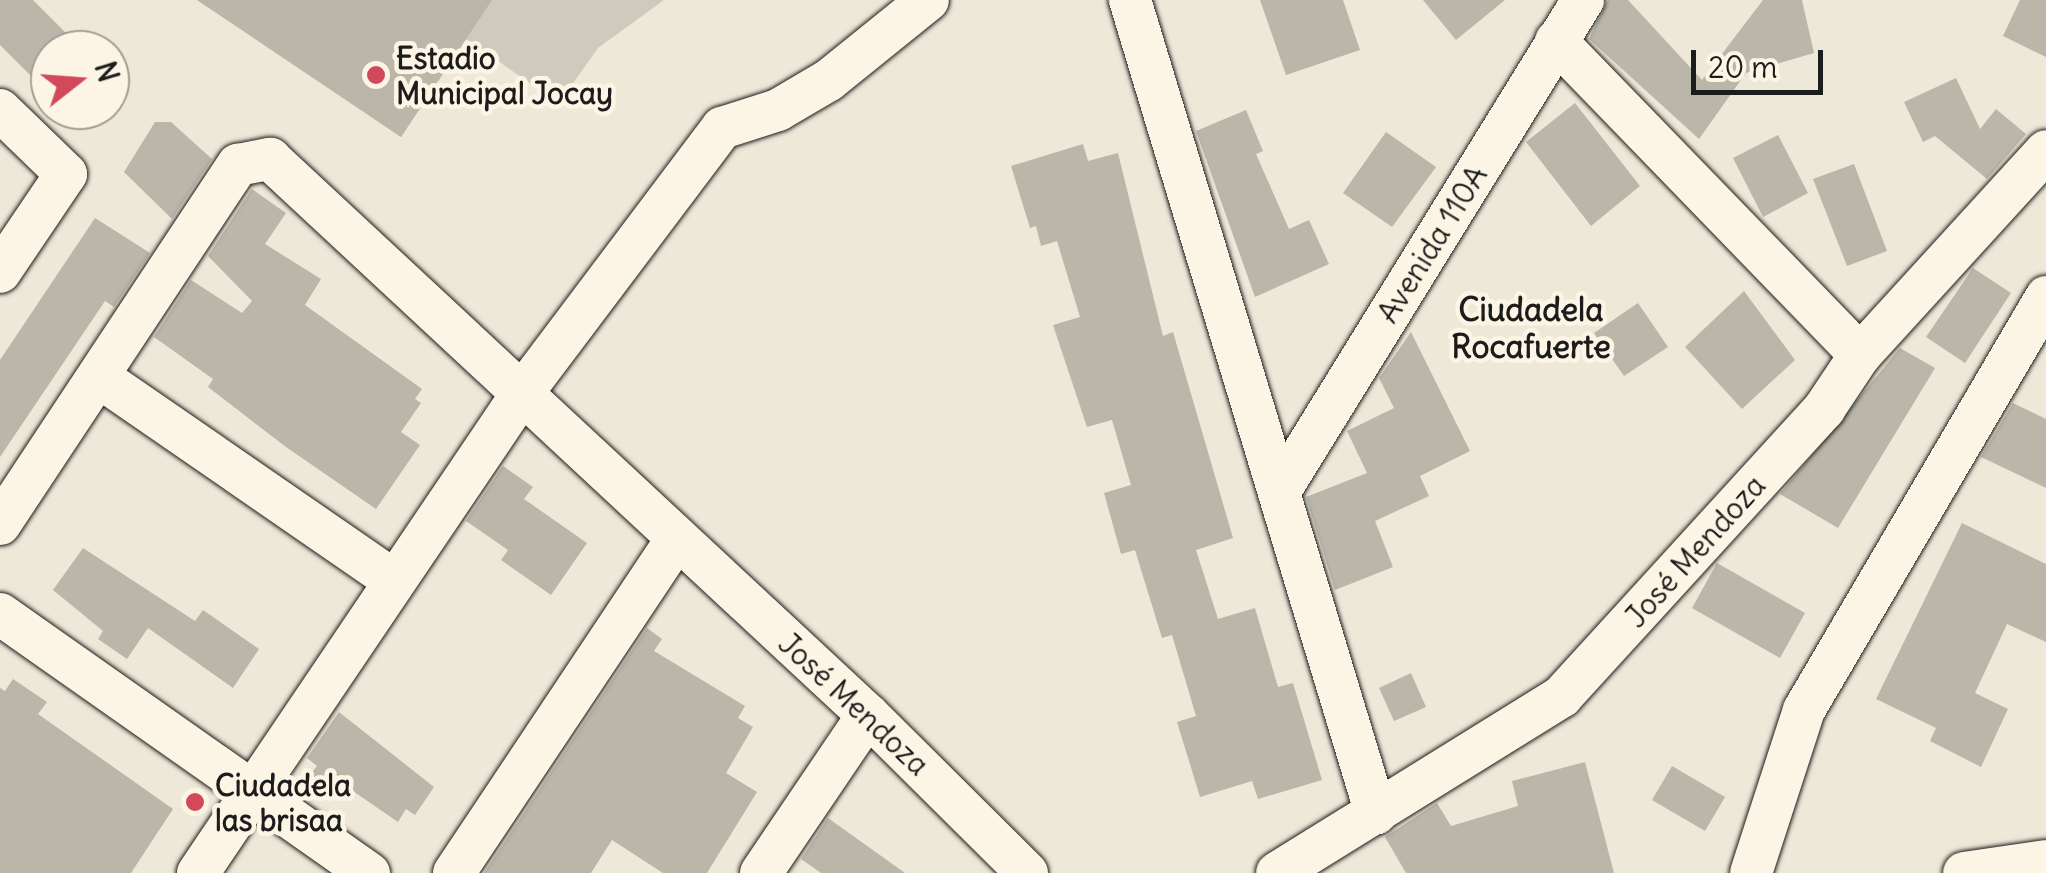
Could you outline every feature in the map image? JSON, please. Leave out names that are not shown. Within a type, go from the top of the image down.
[{"type":"street","points":[[198,873],[523,392],[722,128],[778,110],[828,80],[928,0]]},
{"type":"street","points":[[1130,0],[1376,814]]},
{"type":"street","name":"Avenida 110A","points":[[1281,490],[1583,0]]},
{"type":"street","points":[[1556,41],[1860,355]]},
{"type":"street","points":[[0,110],[66,174],[0,272]]},
{"type":"street","name":"José Mendoza","points":[[1277,873],[1562,696],[1824,409],[1860,355],[2046,151]]},
{"type":"street","name":"José Mendoza","points":[[99,377],[238,164],[259,156],[280,165],[676,540],[868,715],[1026,873]]},
{"type":"street","points":[[1752,873],[1804,710],[2046,297]]},
{"type":"street","points":[[0,524],[99,377],[393,580]]},
{"type":"street","points":[[454,873],[676,540]]},
{"type":"street","points":[[0,614],[369,873]]},
{"type":"street","points":[[761,873],[868,715]]},
{"type":"street","points":[[1964,873],[2046,860]]},
{"type":"shaded area","name":"Estadio Municipal Jocay","points":[[197,0],[664,0],[598,48],[559,103],[466,39],[401,137]]},
{"type":"building","points":[[0,0],[33,0],[63,30],[30,30],[30,75],[0,45]]},
{"type":"building","name":"Estadio Municipal Jocay","points":[[197,0],[492,0],[401,137]]},
{"type":"building","points":[[1260,0],[1343,0],[1360,50],[1286,75]]},
{"type":"building","points":[[1423,0],[1505,0],[1456,40]]},
{"type":"building","points":[[1608,0],[1628,0],[1702,80],[1763,0],[1802,0],[1814,53],[1746,73],[1699,139],[1589,39]]},
{"type":"building","points":[[2020,0],[2046,0],[2046,57],[2003,36]]},
{"type":"building","points":[[1956,78],[1980,129],[1996,109],[2026,134],[1987,179],[1935,136],[1923,142],[1904,102]]},
{"type":"building","points":[[1575,103],[1640,186],[1591,226],[1526,142]]},
{"type":"building","points":[[1246,110],[1263,151],[1256,154],[1289,229],[1309,220],[1329,264],[1255,297],[1196,131]]},
{"type":"building","points":[[155,122],[171,122],[212,159],[172,219],[124,172]]},
{"type":"building","points":[[1386,132],[1436,167],[1392,227],[1343,193]]},
{"type":"building","points":[[1778,135],[1808,193],[1763,217],[1733,158]]},
{"type":"building","points":[[1083,144],[1088,161],[1118,153],[1163,336],[1173,332],[1233,538],[1196,550],[1218,619],[1255,608],[1278,687],[1293,683],[1322,780],[1258,799],[1252,781],[1200,797],[1177,722],[1196,716],[1172,635],[1162,638],[1135,550],[1121,554],[1104,493],[1131,485],[1112,420],[1087,427],[1053,325],[1080,317],[1057,241],[1041,246],[1036,226],[1030,228],[1011,166]]},
{"type":"building","points":[[1854,164],[1887,251],[1847,266],[1813,179]]},
{"type":"building","points":[[252,189],[286,213],[265,244],[321,279],[305,305],[422,389],[415,399],[421,403],[401,432],[420,445],[376,509],[208,387],[213,379],[154,337],[191,280],[242,313],[252,301],[208,256]]},
{"type":"building","points":[[95,218],[150,253],[114,307],[105,301],[0,457],[0,360]]},
{"type":"building","points":[[1973,268],[2011,293],[1965,363],[1926,337]]},
{"type":"building","points":[[1744,291],[1795,360],[1742,409],[1685,347]]},
{"type":"building","points":[[1638,303],[1668,347],[1624,376],[1594,333]]},
{"type":"building","points":[[1411,332],[1470,451],[1420,476],[1429,496],[1375,521],[1393,567],[1335,590],[1306,497],[1367,473],[1347,431],[1394,408],[1379,378]]},
{"type":"building","points":[[1900,348],[1935,368],[1838,528],[1780,494]]},
{"type":"building","points":[[2013,403],[2046,419],[2046,488],[1981,457]]},
{"type":"building","points":[[503,466],[533,487],[524,499],[587,543],[551,595],[501,560],[508,550],[466,521]]},
{"type":"building","points":[[1962,523],[2046,564],[2046,642],[2007,624],[1975,693],[2008,709],[1981,767],[1930,741],[1936,728],[1876,699]]},
{"type":"building","points":[[83,548],[195,621],[203,610],[259,649],[233,688],[148,628],[127,659],[98,639],[103,631],[53,590]]},
{"type":"building","points":[[1717,563],[1805,613],[1780,658],[1692,608]]},
{"type":"building","points":[[647,628],[662,639],[654,651],[745,706],[738,718],[753,727],[726,773],[757,792],[707,873],[663,873],[612,840],[591,873],[484,873]]},
{"type":"building","points":[[1411,673],[1426,707],[1394,721],[1379,688]]},
{"type":"building","points":[[13,679],[47,702],[38,714],[173,809],[131,873],[0,873],[0,688],[5,691]]},
{"type":"building","points":[[339,712],[434,787],[415,815],[406,809],[398,822],[347,787],[339,799],[308,778],[317,766],[307,758]]},
{"type":"building","points":[[1585,762],[1614,873],[1406,873],[1385,837],[1437,803],[1451,826],[1518,806],[1512,781]]},
{"type":"building","points":[[1672,766],[1725,797],[1705,831],[1652,800]]},
{"type":"building","points":[[828,818],[905,873],[821,873],[801,859]]},
{"type":"place","name":"Estadio Municipal Jocay","points":[[376,75]]},
{"type":"place","name":"Ciudadela las brisaa","points":[[195,802]]},
{"type":"district","name":"Ciudadela Rocafuerte","points":[[1531,330]]}]
